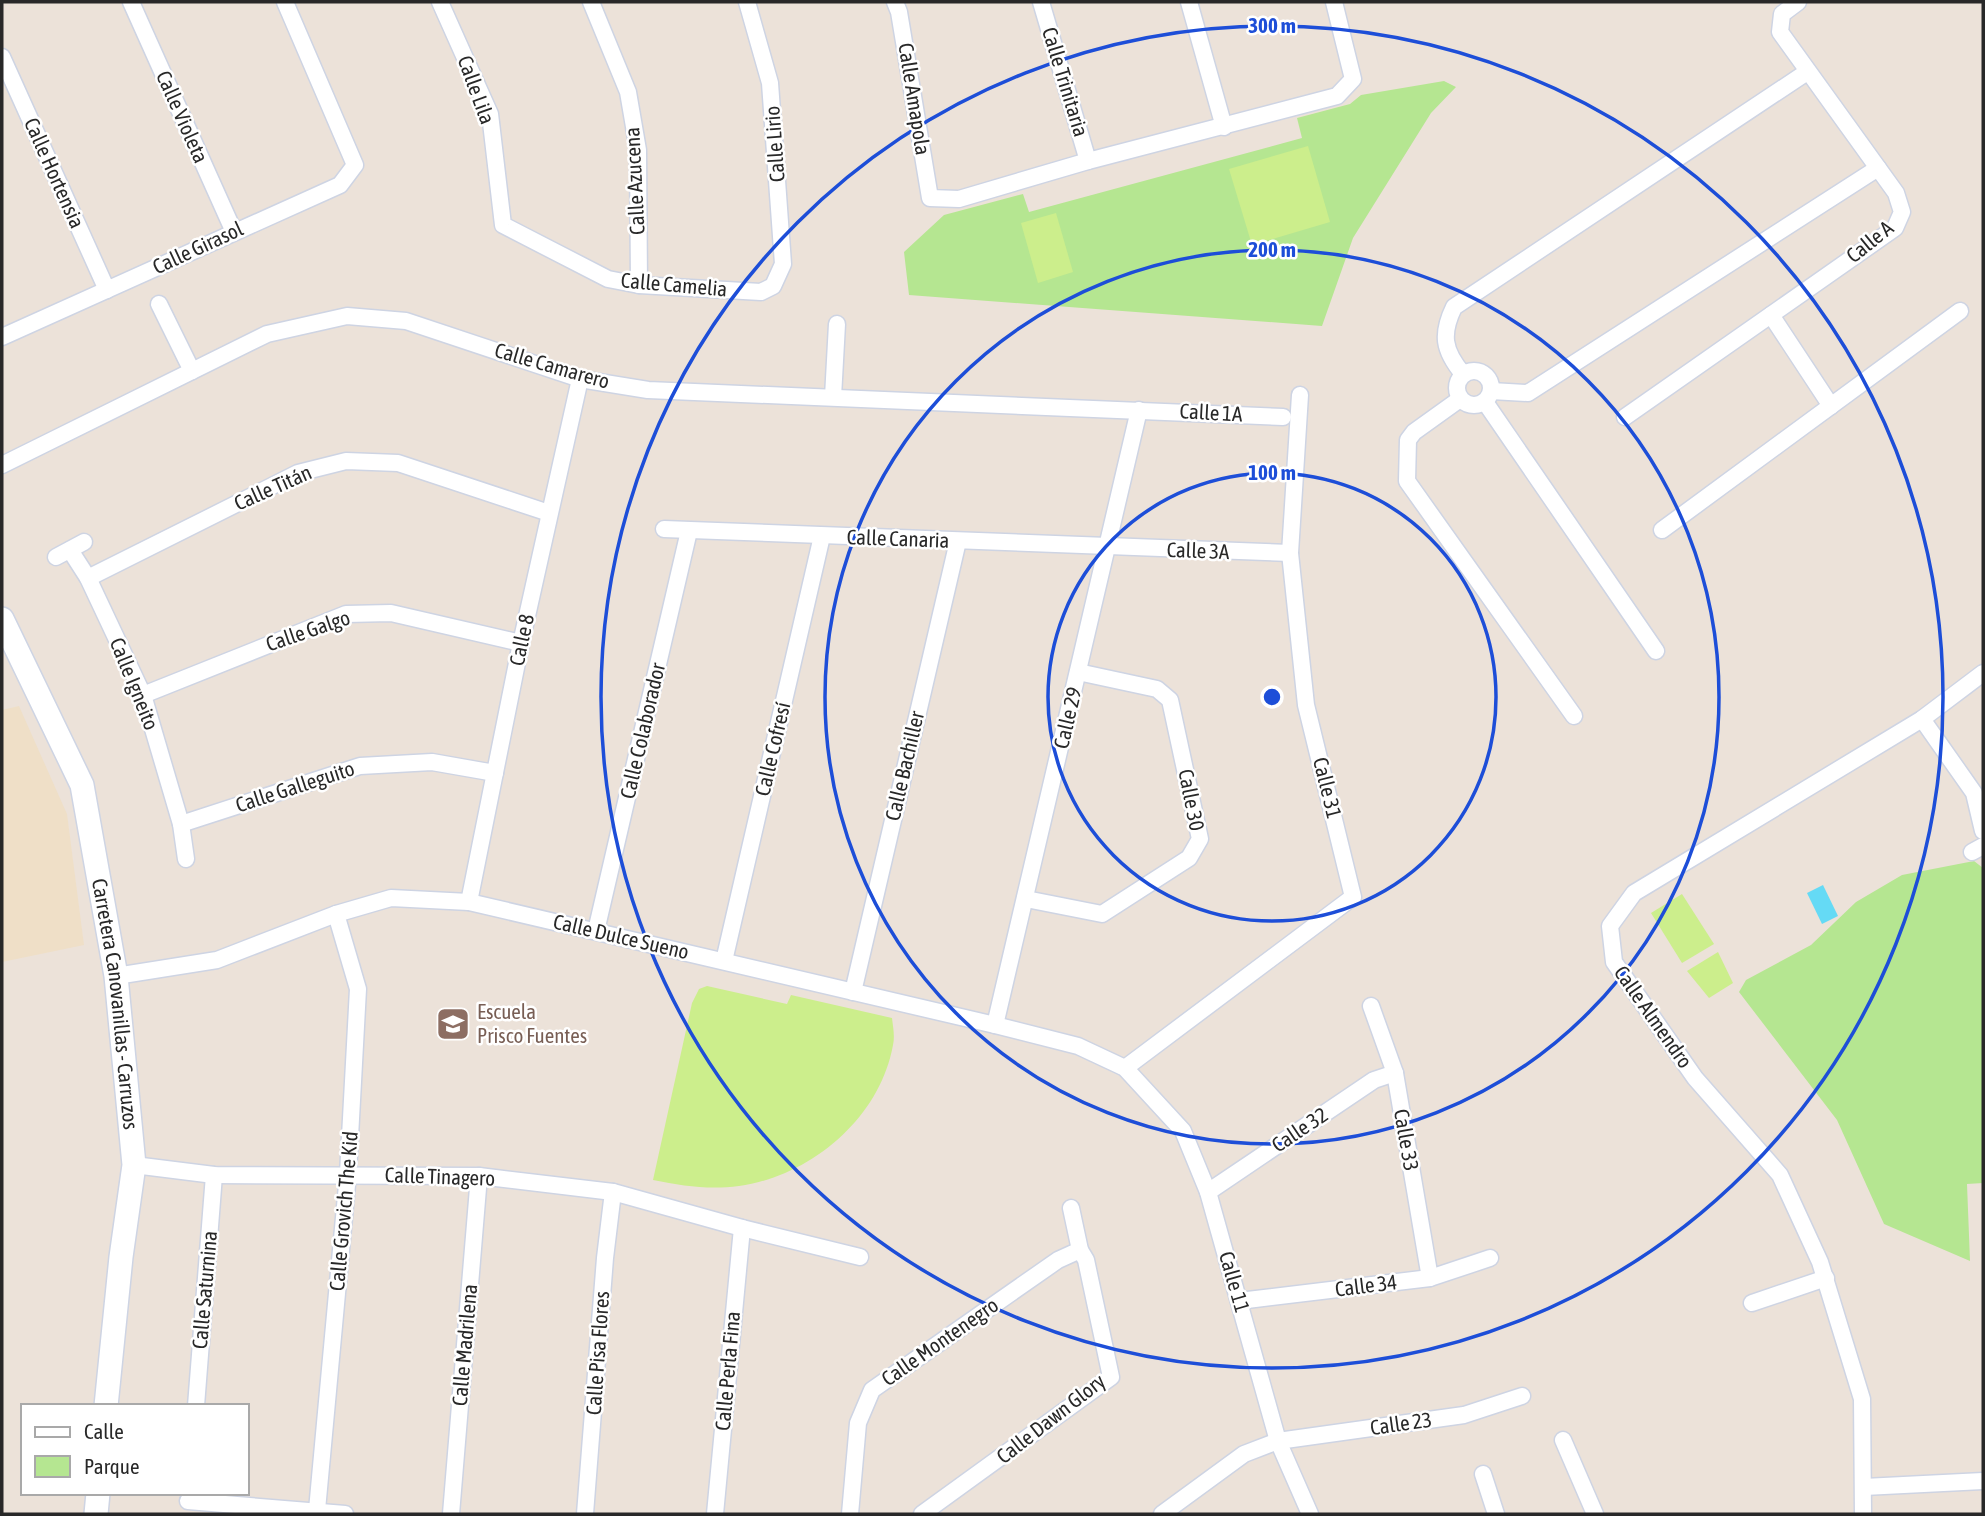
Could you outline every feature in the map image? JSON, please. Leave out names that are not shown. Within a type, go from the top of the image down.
[{"type":"street","name":"Calle Violeta","points":[[131,2],[234,232]]},
{"type":"street","name":"Calle Girasol","points":[[2,337],[340,184],[355,165],[285,2]]},
{"type":"street","name":"Calle Lila","points":[[440,2],[490,114],[503,225]]},
{"type":"street","name":"Calle Azucena","points":[[591,2],[628,92],[638,150],[639,285]]},
{"type":"street","name":"Calle Lirio","points":[[747,2],[770,83],[783,264],[773,286]]},
{"type":"street","name":"Calle Amapola","points":[[895,2],[899,12],[930,198],[959,199],[1088,162]]},
{"type":"street","name":"Calle Trinitaria","points":[[1041,2],[1088,162]]},
{"type":"street","points":[[1189,2],[1224,127]]},
{"type":"street","points":[[1088,162],[1337,96],[1353,79],[1334,2]]},
{"type":"street","name":"Calle A","points":[[1625,417],[1895,228],[1902,212],[1896,193],[1780,32],[1783,14],[1798,2]]},
{"type":"street","name":"Calle Hortensia","points":[[2,57],[107,290]]},
{"type":"street","points":[[1463,374],[1447,346],[1444,334],[1454,307],[1807,72]]},
{"type":"street","points":[[1656,651],[1488,396],[1491,384],[1483,373],[1469,371],[1463,374],[1457,386],[1460,399],[1472,406],[1488,396],[1528,393],[1878,168]]},
{"type":"street","name":"Calle Camelia","points":[[503,225],[608,279],[639,285],[761,292],[773,286]]},
{"type":"street","points":[[159,304],[192,371]]},
{"type":"street","points":[[1662,530],[1960,311]]},
{"type":"street","points":[[1771,315],[1831,406]]},
{"type":"street","name":"Calle Camarero","points":[[2,465],[267,334],[347,316],[406,321],[580,379],[648,390],[1139,410]]},
{"type":"street","points":[[833,397],[837,324]]},
{"type":"street","name":"Calle 8","points":[[470,902],[521,643],[580,379]]},
{"type":"street","name":"Calle 31","points":[[1125,1068],[1353,897],[1306,705],[1290,554],[1300,395]]},
{"type":"street","points":[[1460,399],[1414,432],[1408,440],[1407,481],[1574,716]]},
{"type":"street","name":"Calle 1A","points":[[1139,410],[1283,416]]},
{"type":"street","name":"Calle 29","points":[[995,1025],[1139,410]]},
{"type":"street","name":"Calle Titán","points":[[88,578],[298,473],[346,461],[398,463],[549,513]]},
{"type":"street","name":"Calle Canaria","points":[[664,529],[1106,548]]},
{"type":"street","name":"Calle Colaborador","points":[[596,931],[689,531]]},
{"type":"street","name":"Calle Cofresí","points":[[724,961],[822,536]]},
{"type":"street","name":"Calle Bachiller","points":[[853,992],[958,541]]},
{"type":"street","name":"Calle Igneito","points":[[84,542],[63,554],[88,578],[143,695],[181,824],[186,859]]},
{"type":"street","name":"Calle 3A","points":[[1106,548],[1290,554]]},
{"type":"street","name":"Calle Galgo","points":[[143,695],[346,614],[391,613],[521,643]]},
{"type":"street","name":"Carretera Canovanillas - Carruzos","points":[[2,619],[82,785],[116,976],[134,1165],[121,1257],[107,1404]]},
{"type":"street","name":"Calle 30","points":[[1026,899],[1102,914],[1189,858],[1200,839],[1170,700],[1157,689],[1078,671]]},
{"type":"street","name":"Calle Almendro","points":[[1863,1514],[1862,1399],[1825,1278],[1780,1175],[1695,1078],[1614,962],[1610,926],[1634,893],[1922,719],[1983,673]]},
{"type":"street","points":[[1922,719],[1974,793],[1983,831]]},
{"type":"street","name":"Calle Galleguito","points":[[181,824],[360,766],[432,762],[495,773]]},
{"type":"street","name":"Calle Dulce Sueno","points":[[116,976],[218,960],[336,914],[391,898],[470,902],[1078,1046],[1125,1068]]},
{"type":"street","name":"Calle Grovich The Kid","points":[[317,1510],[348,1174],[358,989],[336,914]]},
{"type":"street","name":"Calle 33","points":[[1371,1006],[1395,1073],[1430,1278]]},
{"type":"street","name":"Calle 11","points":[[1125,1068],[1183,1131],[1208,1192],[1278,1441],[1310,1514]]},
{"type":"street","name":"Calle 32","points":[[1208,1192],[1374,1080],[1395,1073]]},
{"type":"street","name":"Calle Tinagero","points":[[134,1165],[214,1175],[479,1176],[613,1192],[860,1257]]},
{"type":"street","name":"Calle Saturnina","points":[[196,1404],[214,1175]]},
{"type":"street","name":"Calle Madrilena","points":[[451,1514],[479,1176]]},
{"type":"street","name":"Calle Pisa Flores","points":[[585,1514],[605,1258],[613,1192]]},
{"type":"street","name":"Calle Dawn Glory","points":[[922,1514],[1111,1377],[1086,1260],[1080,1250],[1071,1208]]},
{"type":"street","name":"Calle Perla Fina","points":[[715,1514],[742,1228]]},
{"type":"street","name":"Calle Montenegro","points":[[850,1514],[858,1423],[872,1390],[1058,1260],[1080,1250]]},
{"type":"street","name":"Calle 34","points":[[1239,1301],[1430,1278],[1490,1258]]},
{"type":"street","points":[[1752,1303],[1825,1278]]},
{"type":"street","name":"Calle 23","points":[[1162,1514],[1244,1454],[1278,1441],[1464,1415],[1522,1396]]},
{"type":"street","points":[[1563,1440],[1595,1514]]},
{"type":"street","points":[[1483,1474],[1496,1514]]},
{"type":"street","points":[[1864,1487],[1983,1481]]},
{"type":"street","points":[[96,1514],[98,1495]]},
{"type":"street","points":[[188,1503],[345,1514]]},
{"type":"shaded area","points":[[19,706],[67,814],[84,945],[2,962],[2,710]]},
{"type":"green space","points":[[1444,81],[1456,87],[1431,113],[1353,238],[1322,326],[909,295],[904,252],[944,215],[1023,194],[1029,212],[1302,138],[1297,118],[1350,104],[1361,95]]},
{"type":"green space","points":[[1308,146],[1330,222],[1252,245],[1229,169]]},
{"type":"green space","points":[[1056,213],[1073,272],[1038,283],[1021,223]]},
{"type":"green space","points":[[1974,861],[1983,868],[1983,1183],[1967,1184],[1970,1261],[1884,1224],[1837,1120],[1739,992],[1746,980],[1811,945],[1856,902],[1902,875]]},
{"type":"green space","points":[[1682,894],[1714,944],[1682,963],[1651,913]]},
{"type":"green space","points":[[1718,952],[1733,983],[1709,998],[1687,971]]},
{"type":"green space","points":[[707,986],[787,1004],[791,995],[892,1018],[894,1042],[886,1072],[858,1119],[816,1156],[792,1170],[766,1180],[717,1188],[653,1180],[692,1003],[699,989]]},
{"type":"water","points":[[1823,885],[1838,916],[1822,924],[1807,893]]},
{"type":"place","name":"Escuela Prisco Fuentes","points":[[453,1024]]}]
